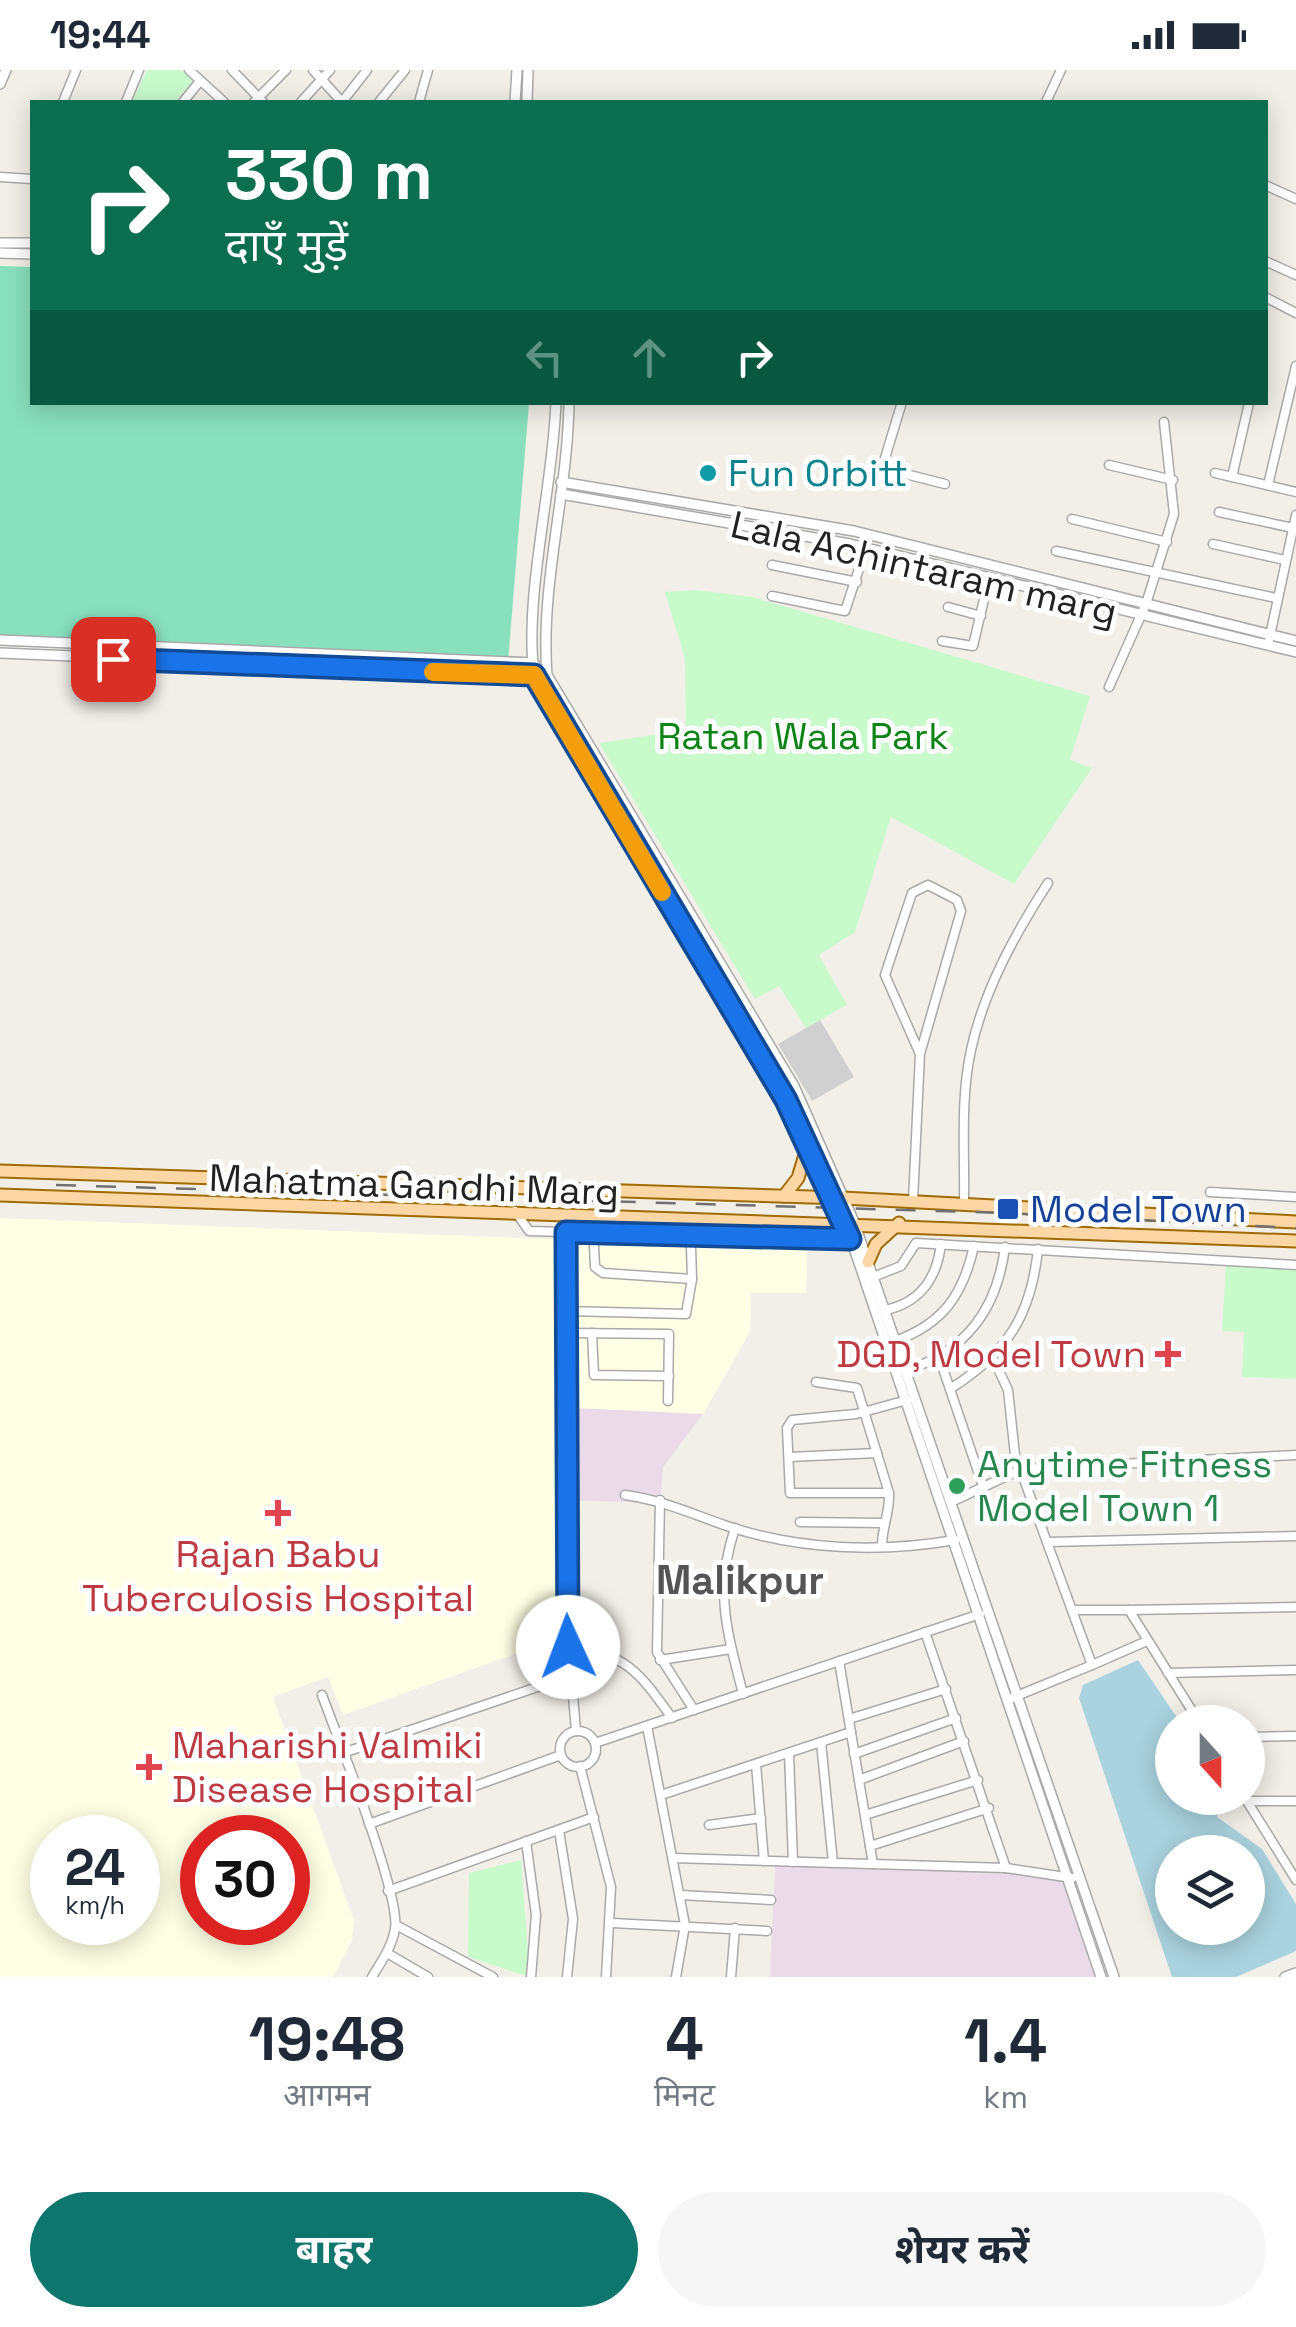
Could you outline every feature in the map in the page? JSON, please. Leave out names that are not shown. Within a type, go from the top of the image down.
[{"type":"main road","points":[[784,1196],[798,1178],[807,1148]]},
{"type":"main road","name":"Mahatma Gandhi Marg","points":[[0,1171],[843,1198]]},
{"type":"main road","name":"Mahatma Gandhi Marg","points":[[0,1195],[148,1203],[901,1223],[1296,1240]]},
{"type":"main road","points":[[843,1198],[1296,1222]]},
{"type":"main road","points":[[868,1262],[879,1240],[901,1223]]},
{"type":"street","points":[[0,84],[6,70]]},
{"type":"street","points":[[64,100],[76,70]]},
{"type":"street","points":[[127,100],[140,70]]},
{"type":"street","points":[[188,70],[222,100]]},
{"type":"street","points":[[260,100],[286,70]]},
{"type":"street","points":[[313,70],[340,100]]},
{"type":"street","points":[[303,100],[330,70]]},
{"type":"street","points":[[344,100],[367,70]]},
{"type":"street","points":[[382,100],[404,70]]},
{"type":"street","points":[[420,100],[428,70]]},
{"type":"street","points":[[515,100],[516,70]]},
{"type":"street","points":[[527,100],[528,70]]},
{"type":"street","points":[[1047,100],[1061,70]]},
{"type":"street","points":[[237,72],[258,100]]},
{"type":"street","points":[[185,100],[200,81]]},
{"type":"street","points":[[0,177],[30,178]]},
{"type":"street","points":[[1268,185],[1296,199]]},
{"type":"street","points":[[0,243],[30,243]]},
{"type":"street","points":[[0,253],[30,254]]},
{"type":"street","points":[[1268,262],[1296,275]]},
{"type":"street","points":[[1268,299],[1296,313]]},
{"type":"street","points":[[1268,486],[1296,366]]},
{"type":"street","points":[[556,405],[551,486],[533,620],[533,669],[786,1100],[829,1198],[868,1262],[950,1502],[1007,1700],[1101,1977]]},
{"type":"street","points":[[569,405],[547,616],[548,675],[794,1086],[843,1198],[850,1239],[955,1540],[1018,1696],[1114,1977]]},
{"type":"street","points":[[901,405],[882,468],[946,484]]},
{"type":"street","points":[[1232,477],[1249,405]]},
{"type":"street","points":[[1109,688],[1146,604],[1174,514],[1164,422]]},
{"type":"street","points":[[1109,465],[1173,480]]},
{"type":"street","points":[[1215,473],[1296,492]]},
{"type":"street","name":"Lala Achintaram marg","points":[[551,486],[854,531],[1146,604],[1296,652]]},
{"type":"street","name":"Lala Achintaram marg","points":[[563,488],[866,548],[1140,617],[1268,640],[1296,641]]},
{"type":"street","points":[[1218,512],[1293,528]]},
{"type":"street","points":[[1268,640],[1296,515]]},
{"type":"street","points":[[1072,519],[1167,542]]},
{"type":"street","points":[[1213,544],[1284,560]]},
{"type":"street","points":[[772,596],[846,611],[866,548]]},
{"type":"street","points":[[1056,551],[1276,598]]},
{"type":"street","points":[[772,565],[857,582]]},
{"type":"street","points":[[942,640],[973,646],[990,578]]},
{"type":"street","points":[[948,607],[981,616]]},
{"type":"street","points":[[0,640],[227,649],[533,669],[548,675]]},
{"type":"street","points":[[226,664],[227,649]]},
{"type":"street","points":[[0,654],[226,664],[533,669],[546,663]]},
{"type":"street","points":[[964,1204],[966,1088],[971,1048],[992,986],[1020,926],[1048,883]]},
{"type":"street","points":[[913,1201],[920,1054],[962,910],[956,900],[928,885],[912,893],[885,975],[920,1054]]},
{"type":"street","points":[[674,912],[685,906]]},
{"type":"street","points":[[1210,1192],[1296,1196]]},
{"type":"street","points":[[515,1211],[530,1230],[850,1239]]},
{"type":"street","points":[[567,1213],[568,1647],[576,1731]]},
{"type":"street","points":[[901,1223],[912,1244]]},
{"type":"street","points":[[912,1244],[1296,1264]]},
{"type":"street","points":[[874,1278],[901,1266],[912,1244]]},
{"type":"street","points":[[884,1310],[907,1303],[928,1286],[941,1244]]},
{"type":"street","points":[[594,1245],[595,1267],[603,1272],[692,1279]]},
{"type":"street","points":[[895,1342],[917,1333],[954,1302],[967,1277],[974,1246]]},
{"type":"street","points":[[566,1311],[686,1314],[692,1247]]},
{"type":"street","points":[[905,1371],[939,1357],[967,1336],[987,1311],[1002,1272],[1005,1248]]},
{"type":"street","points":[[950,1389],[994,1358],[1026,1309],[1038,1249]]},
{"type":"street","points":[[567,1333],[670,1334],[668,1401]]},
{"type":"street","points":[[592,1333],[594,1374],[670,1376]]},
{"type":"street","points":[[939,1357],[984,1488]]},
{"type":"street","points":[[994,1358],[1006,1380],[1010,1438],[1092,1665]]},
{"type":"street","points":[[816,1382],[855,1385],[888,1493],[889,1515],[883,1523],[882,1546]]},
{"type":"street","points":[[790,1493],[787,1428],[792,1420],[865,1412],[907,1400]]},
{"type":"street","points":[[789,1456],[877,1453]]},
{"type":"street","points":[[950,1502],[1022,1469],[1296,1455]]},
{"type":"street","points":[[779,1494],[888,1493]]},
{"type":"street","points":[[625,1496],[660,1500],[735,1528],[814,1545],[882,1546],[955,1540]]},
{"type":"street","points":[[660,1500],[656,1535],[661,1588],[656,1642],[660,1660],[694,1710]]},
{"type":"street","points":[[800,1522],[883,1523]]},
{"type":"street","points":[[735,1528],[723,1564],[722,1602],[743,1694]]},
{"type":"street","points":[[1049,1542],[1296,1536]]},
{"type":"street","points":[[1072,1610],[1296,1607]]},
{"type":"street","points":[[1129,1610],[1188,1705]]},
{"type":"street","points":[[576,1731],[595,1742],[984,1612]]},
{"type":"street","points":[[925,1632],[1006,1868]]},
{"type":"street","points":[[1007,1700],[1147,1640]]},
{"type":"street","points":[[568,1647],[606,1651],[621,1659],[672,1718]]},
{"type":"street","points":[[660,1660],[731,1649]]},
{"type":"street","points":[[839,1661],[873,1864]]},
{"type":"street","points":[[1168,1672],[1296,1670]]},
{"type":"street","points":[[343,1753],[570,1676]]},
{"type":"street","points":[[848,1720],[946,1689]]},
{"type":"street","points":[[322,1694],[369,1824],[396,1926],[372,1977]]},
{"type":"street","points":[[854,1754],[956,1718]]},
{"type":"street","points":[[646,1726],[685,1924],[676,1977]]},
{"type":"street","points":[[561,1754],[563,1739],[576,1731]]},
{"type":"street","points":[[661,1795],[851,1732]]},
{"type":"street","points":[[1265,1737],[1296,1736]]},
{"type":"street","points":[[859,1780],[964,1741]]},
{"type":"street","points":[[580,1766],[594,1758],[595,1742]]},
{"type":"street","points":[[821,1742],[833,1864]]},
{"type":"street","points":[[788,1753],[793,1862]]},
{"type":"street","points":[[561,1754],[580,1766],[612,1887],[606,1977]]},
{"type":"street","points":[[369,1824],[561,1754]]},
{"type":"street","points":[[756,1764],[764,1861]]},
{"type":"street","points":[[865,1816],[978,1780]]},
{"type":"street","points":[[1265,1800],[1296,1801]]},
{"type":"street","points":[[870,1846],[988,1808]]},
{"type":"street","points":[[1256,1815],[1296,1880]]},
{"type":"street","points":[[388,1891],[594,1817]]},
{"type":"street","points":[[710,1826],[761,1818]]},
{"type":"street","points":[[559,1830],[573,1919],[567,1977]]},
{"type":"street","points":[[526,1841],[536,1914],[531,1977]]},
{"type":"street","points":[[674,1858],[1006,1868],[1082,1879]]},
{"type":"street","points":[[680,1895],[771,1900]]},
{"type":"street","points":[[612,1922],[767,1931]]},
{"type":"street","points":[[396,1926],[493,1977]]},
{"type":"street","points":[[732,1977],[735,1928]]},
{"type":"street","points":[[387,1952],[428,1977]]},
{"type":"street","points":[[1285,1977],[1296,1972]]},
{"type":"shaded area","points":[[820,1020],[854,1077],[812,1101],[778,1044]]},
{"type":"shaded area","name":"Rajan Babu Tuberculosis Hospital","points":[[0,1218],[807,1249],[806,1293],[751,1293],[750,1332],[703,1414],[556,1407],[557,1639],[343,1715],[328,1677],[273,1697],[354,1921],[352,1941],[333,1977],[0,1977]]},
{"type":"shaded area","points":[[567,1407],[703,1414],[663,1467],[660,1503],[566,1500]]},
{"type":"shaded area","points":[[775,1865],[1061,1873],[1097,1977],[770,1977]]},
{"type":"green space","points":[[147,70],[181,70],[194,80],[177,100],[133,100]]},
{"type":"green space","points":[[0,266],[30,267],[30,405],[529,405],[508,662],[0,638]]},
{"type":"green space","name":"Ratan Wala Park","points":[[696,590],[753,597],[1090,696],[1070,760],[1092,768],[1014,884],[891,817],[855,932],[819,955],[847,1005],[806,1028],[779,986],[755,999],[599,743],[686,730],[685,659],[665,592]]},
{"type":"green space","points":[[1226,1265],[1296,1270],[1296,1379],[1242,1377],[1244,1332],[1222,1331]]},
{"type":"green space","points":[[521,1860],[530,1977],[468,1957],[469,1873]]},
{"type":"water","points":[[1138,1660],[1168,1705],[1155,1705],[1155,1815],[1217,1815],[1242,1835],[1155,1835],[1155,1926],[1079,1698],[1083,1685]]},
{"type":"water","points":[[1265,1854],[1296,1904],[1296,1951],[1236,1977],[1172,1977],[1161,1945],[1265,1945]]},
{"type":"railway","points":[[56,1185],[1007,1213],[1296,1228]]},
{"type":"slow traffic","points":[[433,672],[534,675],[662,892]]},
{"type":"place","name":"Fun Orbitt","points":[[708,473]]},
{"type":"place","name":"Model Town","points":[[1008,1209]]},
{"type":"place","name":"DGD, Model Town","points":[[1168,1354]]},
{"type":"place","name":"Anytime Fitness Model Town 1","points":[[957,1486]]},
{"type":"place","name":"Rajan Babu Tuberculosis Hospital","points":[[278,1513]]},
{"type":"place","name":"Maharishi Valmiki Disease Hospital","points":[[149,1767]]},
{"type":"district","name":"Malikpur","points":[[740,1580]]},
{"type":"route","points":[[113,659],[534,675],[794,1116],[850,1239],[566,1232],[568,1647]]}]
